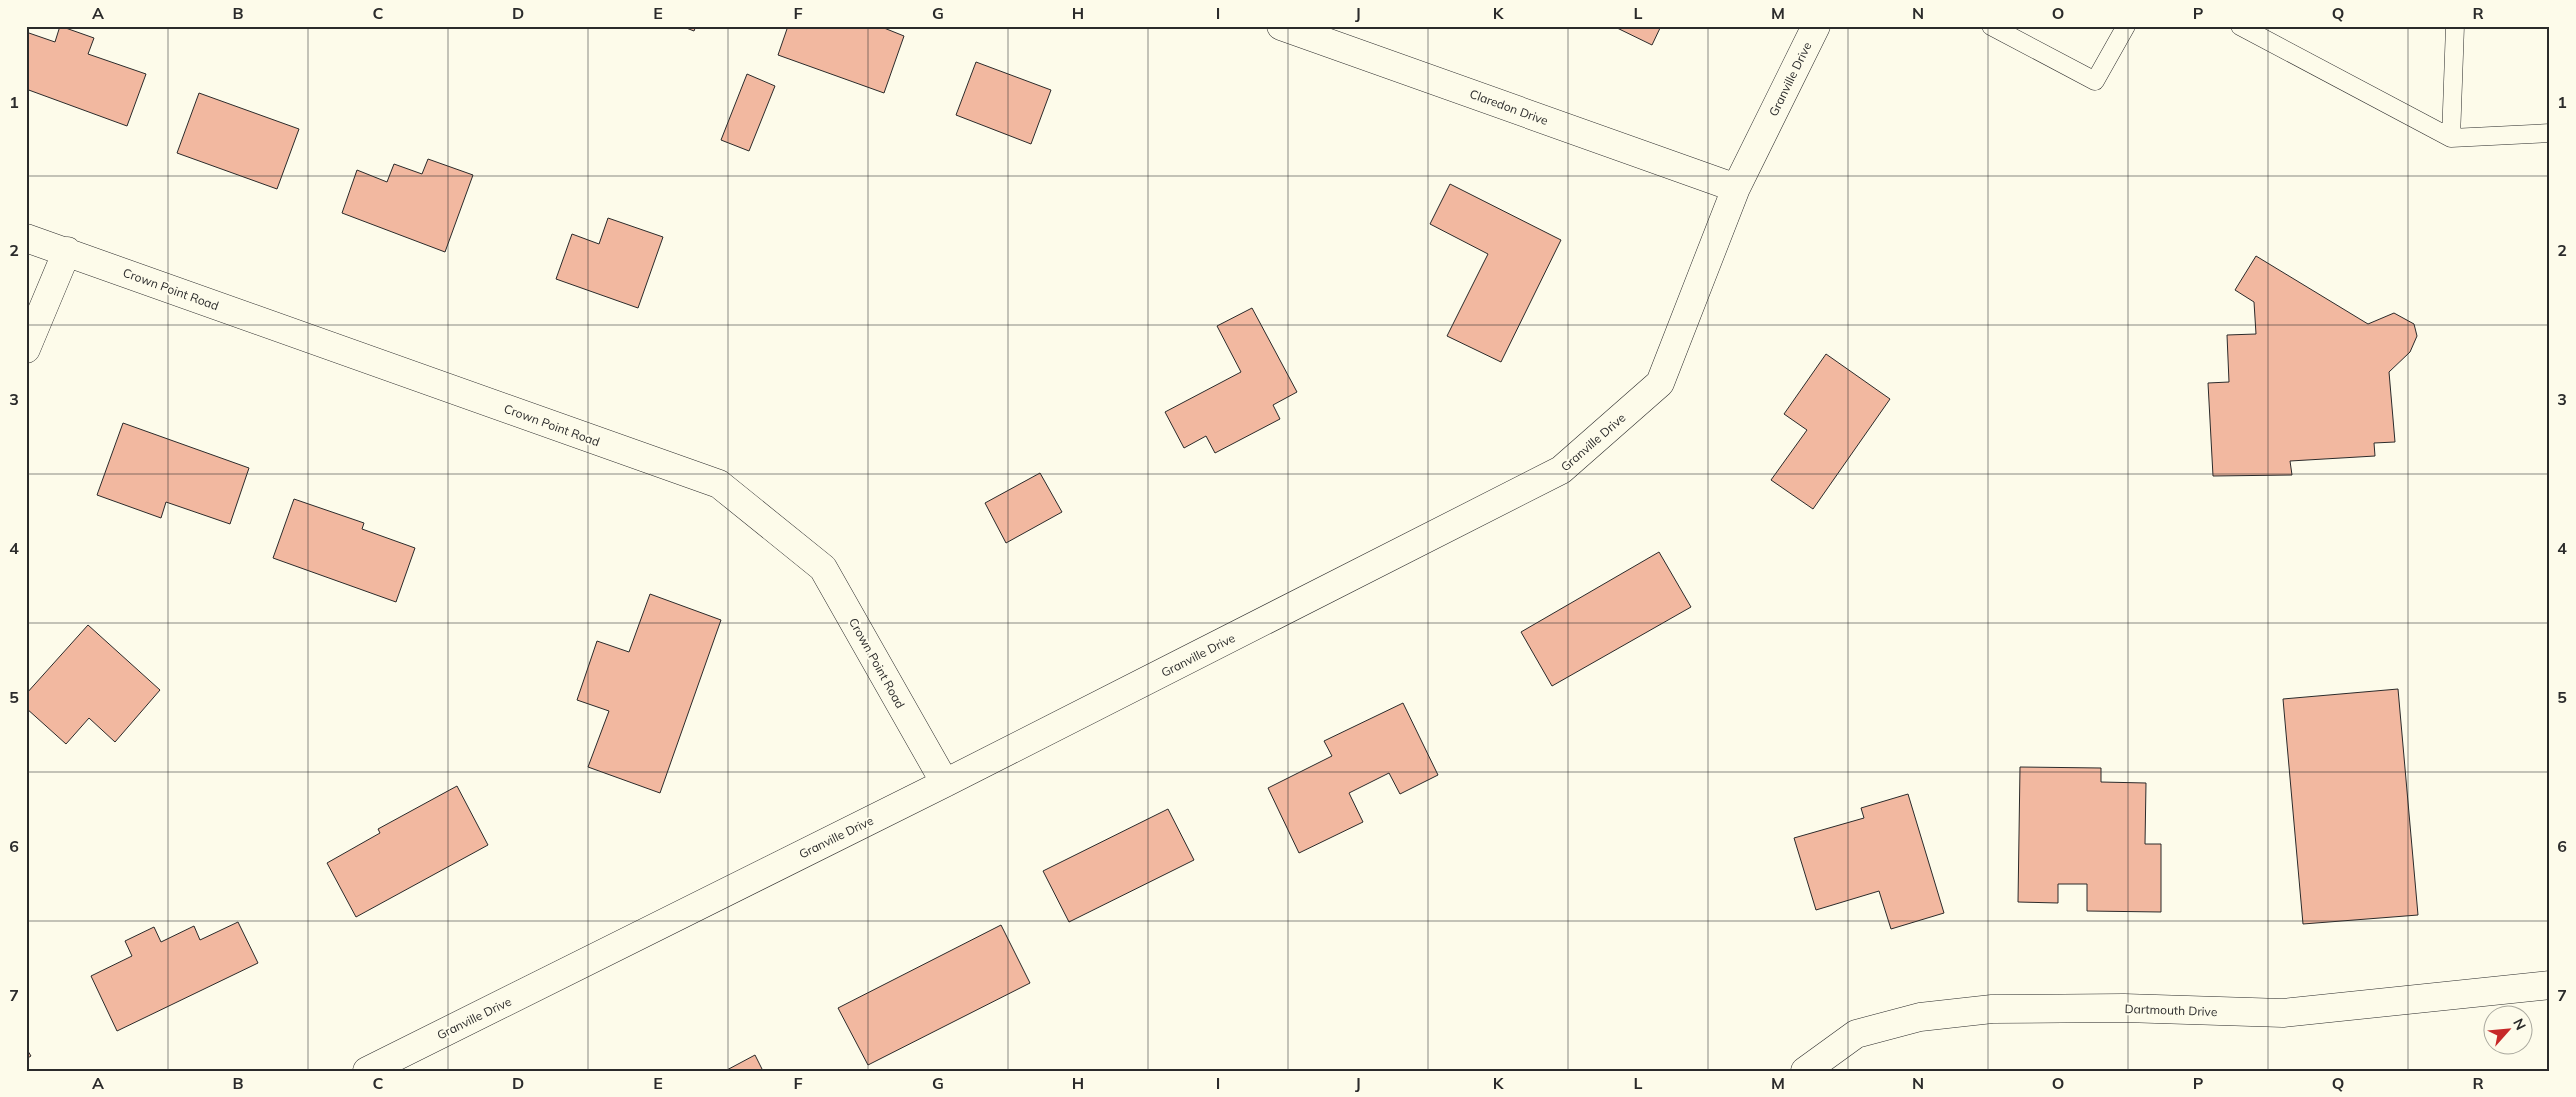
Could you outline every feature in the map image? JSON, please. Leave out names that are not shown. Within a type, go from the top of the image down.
[{"type":"street","name":"Claredon Drive","points":[[1281,26],[1736,188]]},
{"type":"street","name":"Granville Drive","points":[[367,1071],[945,783],[1561,470],[1660,383],[1736,188],[1816,26]]},
{"type":"street","name":"Crown Point Road","points":[[26,238],[719,484],[823,568],[945,783]]},
{"type":"street","points":[[26,349],[67,251]]},
{"type":"street","name":"Dartmouth Drive","points":[[1805,1071],[1856,1034],[1920,1017],[1992,1009],[2124,1008],[2283,1013],[2550,985]]},
{"type":"lane","points":[[1991,26],[2095,81],[2126,26]]},
{"type":"lane","points":[[2240,26],[2451,138],[2550,133]]},
{"type":"lane","points":[[2451,138],[2455,26]]},
{"type":"building","points":[[60,26],[94,38],[88,54],[146,74],[127,126],[26,89],[26,32],[55,42]]},
{"type":"building","points":[[681,26],[696,26],[694,31]]},
{"type":"building","points":[[788,26],[879,26],[904,36],[884,93],[778,55]]},
{"type":"building","points":[[1613,26],[1661,26],[1652,45]]},
{"type":"building","points":[[976,62],[1051,90],[1031,144],[956,115]]},
{"type":"building","points":[[747,74],[775,86],[749,151],[721,140]]},
{"type":"building","points":[[199,93],[299,129],[277,189],[177,153]]},
{"type":"building","points":[[428,159],[473,175],[445,252],[342,213],[357,170],[387,182],[394,164],[422,174]]},
{"type":"building","points":[[1450,184],[1561,240],[1501,362],[1447,336],[1488,254],[1430,224]]},
{"type":"building","points":[[608,218],[663,237],[638,308],[556,279],[572,234],[599,244]]},
{"type":"building","points":[[2256,256],[2368,324],[2394,313],[2414,324],[2417,336],[2410,352],[2389,372],[2395,442],[2374,443],[2375,456],[2290,461],[2292,475],[2213,476],[2208,383],[2229,382],[2227,335],[2256,334],[2254,302],[2235,290]]},
{"type":"building","points":[[1252,308],[1297,392],[1273,405],[1280,419],[1215,453],[1206,436],[1184,448],[1165,412],[1241,372],[1217,326]]},
{"type":"building","points":[[1826,354],[1890,399],[1813,509],[1771,480],[1807,430],[1784,414]]},
{"type":"building","points":[[123,423],[249,468],[230,524],[166,502],[161,518],[97,495]]},
{"type":"building","points":[[1040,473],[1062,512],[1006,543],[985,503]]},
{"type":"building","points":[[294,499],[364,523],[362,529],[415,548],[396,602],[273,558]]},
{"type":"building","points":[[1659,552],[1691,607],[1552,686],[1521,632]]},
{"type":"building","points":[[650,594],[721,620],[660,793],[588,767],[609,711],[577,700],[597,641],[629,652]]},
{"type":"building","points":[[88,625],[160,690],[115,742],[89,718],[66,744],[26,708],[26,694]]},
{"type":"building","points":[[2398,689],[2418,915],[2303,924],[2283,699]]},
{"type":"building","points":[[1403,703],[1438,775],[1400,794],[1389,773],[1349,793],[1363,822],[1299,853],[1268,788],[1332,756],[1324,741]]},
{"type":"building","points":[[2020,767],[2101,768],[2101,782],[2146,783],[2145,844],[2161,844],[2161,912],[2087,911],[2087,884],[2058,884],[2058,903],[2018,902]]},
{"type":"building","points":[[457,786],[488,845],[356,917],[327,863],[380,833],[378,829]]},
{"type":"building","points":[[1908,794],[1944,913],[1891,929],[1879,891],[1816,910],[1794,838],[1864,818],[1861,808]]},
{"type":"building","points":[[1168,809],[1194,860],[1069,922],[1043,871]]},
{"type":"building","points":[[238,922],[258,963],[117,1031],[91,976],[132,956],[125,941],[154,927],[161,942],[194,926],[200,940]]},
{"type":"building","points":[[1001,925],[1030,983],[868,1065],[838,1008]]},
{"type":"building","points":[[26,1048],[31,1056],[26,1059]]},
{"type":"building","points":[[755,1055],[763,1071],[725,1071]]}]
